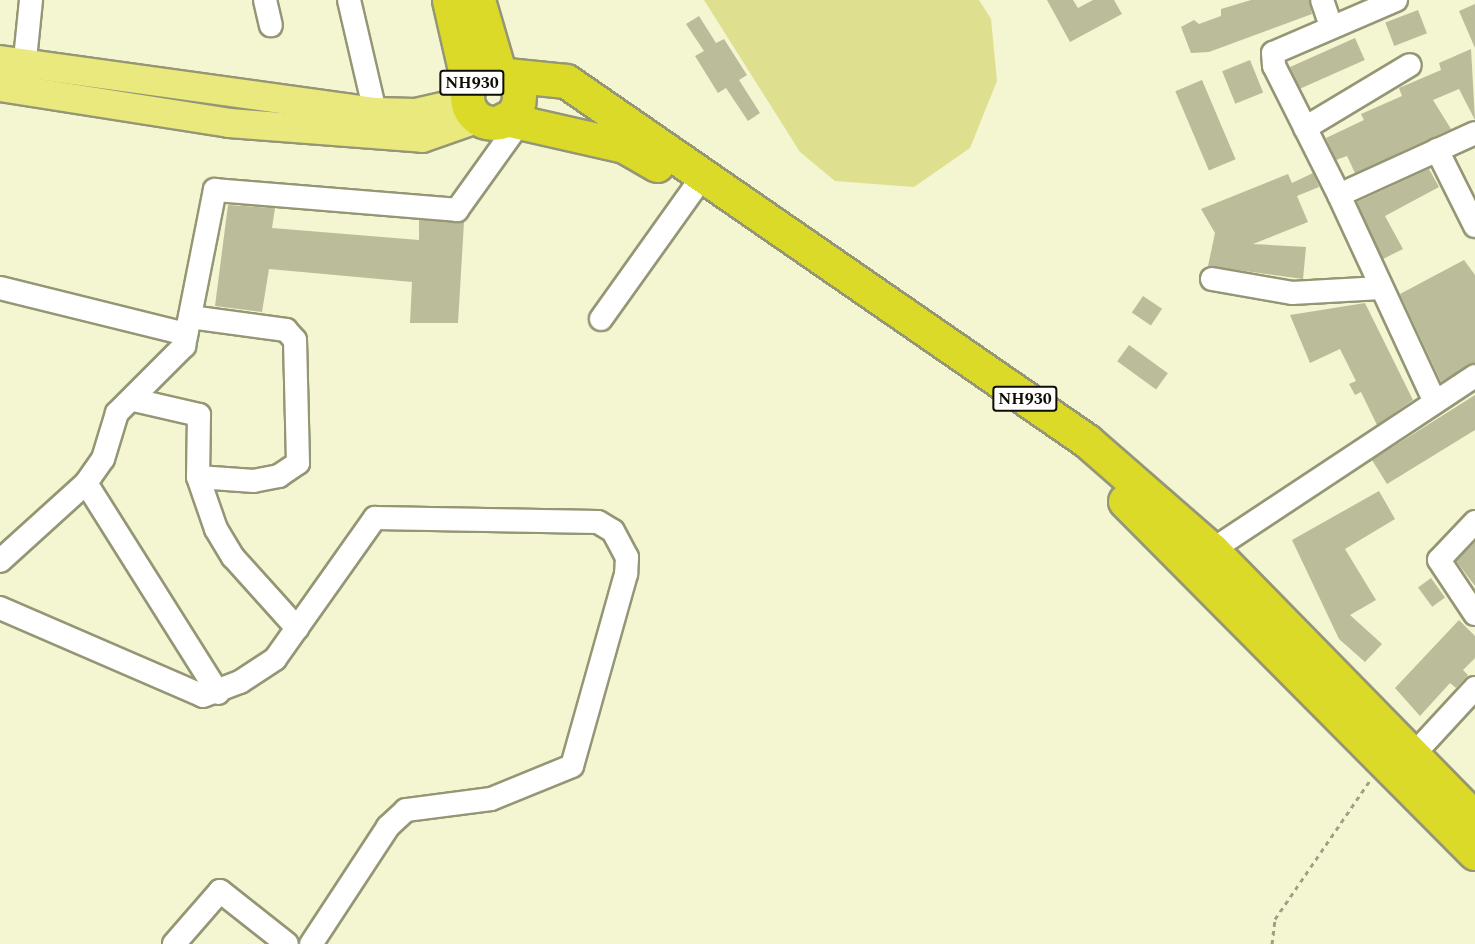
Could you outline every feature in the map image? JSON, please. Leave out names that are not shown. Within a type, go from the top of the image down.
[{"type":"highway","name":"NH930","points":[[449,0],[488,110]]},
{"type":"highway","name":"NH930","points":[[478,0],[503,74],[519,94],[515,111],[488,110]]},
{"type":"highway","name":"NH930","points":[[488,110],[480,75],[503,74],[566,81],[699,183],[1108,485],[1398,762],[1475,819]]},
{"type":"highway","name":"NH930","points":[[488,110],[634,150],[699,183],[1087,441],[1212,550],[1475,853]]},
{"type":"main road","points":[[11,76],[229,123],[422,138],[488,110]]},
{"type":"main road","points":[[11,76],[375,112],[488,110]]},
{"type":"street","points":[[11,76],[31,0]]},
{"type":"street","points":[[265,0],[271,25]]},
{"type":"street","points":[[349,0],[375,112]]},
{"type":"street","points":[[1322,0],[1331,26]]},
{"type":"street","points":[[1396,0],[1331,26],[1273,53],[1274,66],[1339,195],[1435,402]]},
{"type":"street","points":[[1305,128],[1410,65]]},
{"type":"street","points":[[0,561],[86,483],[104,459],[117,413],[134,400],[184,346],[215,190],[457,210],[488,110]]},
{"type":"street","points":[[1339,195],[1475,133]]},
{"type":"street","points":[[1437,150],[1475,226]]},
{"type":"street","points":[[601,319],[699,183]]},
{"type":"street","points":[[1212,279],[1292,293],[1381,288]]},
{"type":"street","points":[[0,288],[188,325],[286,330],[295,340],[298,463],[279,476],[254,482],[198,477]]},
{"type":"street","points":[[1212,550],[1475,376]]},
{"type":"street","points":[[134,400],[199,415],[198,477],[223,543],[297,628]]},
{"type":"street","points":[[86,483],[218,693]]},
{"type":"street","points":[[0,608],[191,693],[218,693],[260,671],[297,628],[367,525],[386,514],[598,522],[613,531],[627,557],[572,766],[563,775],[491,799],[406,810],[388,827],[311,944]]},
{"type":"street","points":[[1475,522],[1439,560],[1475,614]]},
{"type":"street","points":[[1398,762],[1475,688]]},
{"type":"street","points":[[174,944],[220,891],[287,944]]},
{"type":"path","points":[[1272,944],[1275,919],[1398,762]]},
{"type":"green space","points":[[704,0],[979,0],[991,19],[997,81],[970,148],[914,187],[835,181],[800,152]]},
{"type":"building","points":[[1047,0],[1073,0],[1078,8],[1093,0],[1114,0],[1122,14],[1070,42]]},
{"type":"building","points":[[1251,0],[1309,0],[1312,14],[1209,52],[1191,53],[1181,27],[1194,20],[1199,24],[1221,16],[1221,9]]},
{"type":"building","points":[[1475,4],[1475,48],[1459,11]]},
{"type":"building","points":[[1418,10],[1427,33],[1394,46],[1385,23]]},
{"type":"building","points":[[699,16],[716,43],[724,39],[747,75],[739,80],[760,113],[748,121],[726,88],[718,93],[695,56],[704,51],[686,24]]},
{"type":"building","points":[[1355,38],[1365,60],[1300,89],[1290,67]]},
{"type":"building","points":[[1471,49],[1475,120],[1459,89],[1433,100],[1451,129],[1355,173],[1347,156],[1336,160],[1326,138],[1364,120],[1361,114],[1402,96],[1399,88],[1441,70],[1439,63]]},
{"type":"building","points":[[1250,60],[1263,92],[1235,104],[1222,71]]},
{"type":"building","points":[[1202,80],[1236,159],[1209,170],[1175,91]]},
{"type":"building","points":[[1429,169],[1439,187],[1385,216],[1403,249],[1383,259],[1357,202]]},
{"type":"building","points":[[1313,173],[1319,187],[1297,196],[1308,222],[1253,244],[1306,247],[1303,279],[1208,266],[1215,233],[1201,209],[1288,174],[1292,183]]},
{"type":"building","points":[[228,205],[275,208],[272,228],[419,240],[419,220],[464,222],[458,323],[410,323],[412,282],[269,269],[262,312],[215,306]]},
{"type":"building","points":[[1464,260],[1475,275],[1475,363],[1441,382],[1400,294]]},
{"type":"building","points":[[1143,296],[1162,309],[1151,325],[1132,313]]},
{"type":"building","points":[[1365,303],[1413,400],[1377,425],[1361,392],[1355,395],[1349,384],[1356,381],[1340,349],[1310,363],[1290,315]]},
{"type":"building","points":[[1129,345],[1168,373],[1156,389],[1117,361]]},
{"type":"building","points":[[1475,395],[1475,430],[1387,484],[1372,460]]},
{"type":"building","points":[[1379,491],[1395,519],[1345,549],[1376,600],[1350,615],[1382,644],[1365,662],[1339,639],[1292,540]]},
{"type":"building","points":[[1475,542],[1475,586],[1456,561]]},
{"type":"building","points":[[1431,578],[1445,597],[1432,607],[1418,587]]},
{"type":"building","points":[[1459,620],[1475,636],[1475,658],[1463,670],[1468,675],[1456,688],[1450,683],[1420,716],[1395,688]]}]
